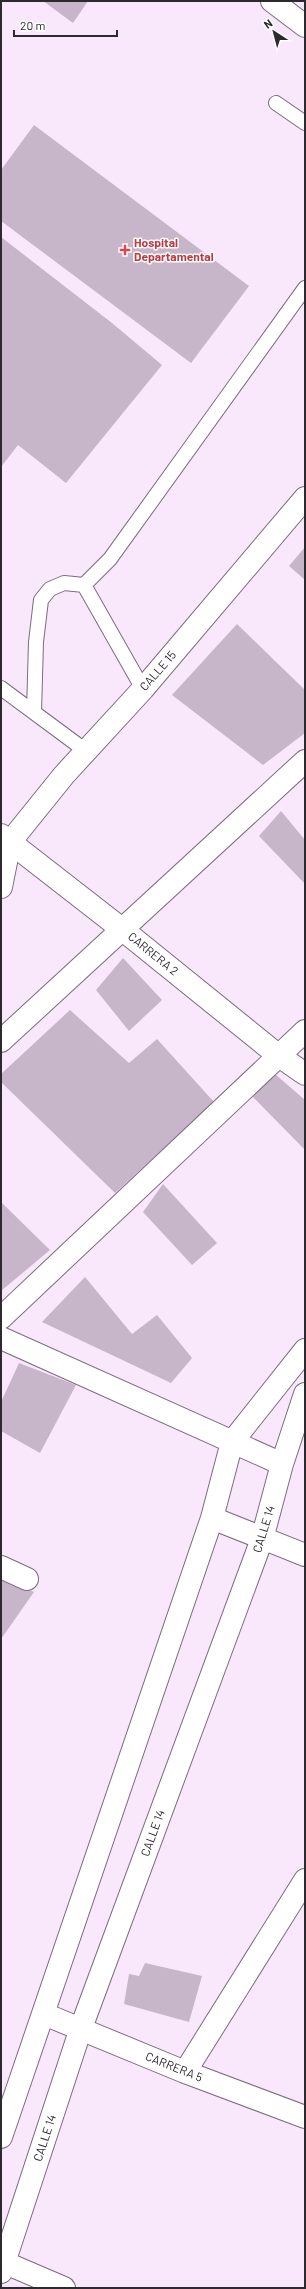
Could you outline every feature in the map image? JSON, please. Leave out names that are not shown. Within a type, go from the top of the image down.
[{"type":"street","points":[[272,1],[305,26]]},
{"type":"street","name":"CALLE 15","points":[[1,887],[4,841],[143,689],[305,498]]},
{"type":"street","points":[[1,1041],[305,761]]},
{"type":"street","name":"CARRERA 2","points":[[4,841],[123,930],[279,1056],[305,1074]]},
{"type":"street","points":[[1,1318],[305,1031]]},
{"type":"street","points":[[1,1338],[282,1464]]},
{"type":"street","points":[[1,2138],[212,1518],[232,1442],[305,1350]]},
{"type":"street","name":"CALLE 14","points":[[2,2265],[81,2028],[262,1539],[282,1464],[305,1394]]},
{"type":"street","points":[[212,1518],[305,1555]]},
{"type":"street","points":[[1,1567],[27,1579]]},
{"type":"street","points":[[185,2072],[305,1880]]},
{"type":"street","name":"CARRERA 5","points":[[44,2014],[185,2072],[305,2118]]},
{"type":"street","points":[[2,2265],[64,2288]]},
{"type":"lane","points":[[276,103],[305,123]]},
{"type":"lane","points":[[84,585],[110,559],[305,288]]},
{"type":"lane","points":[[34,712],[36,642],[41,600],[50,589],[64,583],[84,585]]},
{"type":"lane","points":[[84,585],[143,689]]},
{"type":"lane","points":[[1,688],[86,751]]},
{"type":"building","points":[[43,1],[88,1],[73,23]]},
{"type":"building","points":[[34,125],[249,286],[191,363],[1,221],[1,170]]},
{"type":"building","points":[[1,237],[112,323],[162,365],[66,483],[18,445],[1,467]]},
{"type":"building","points":[[305,547],[305,580],[289,566]]},
{"type":"building","points":[[237,624],[305,690],[305,733],[263,765],[172,695]]},
{"type":"building","points":[[281,811],[305,840],[305,884],[259,836]]},
{"type":"building","points":[[123,958],[162,1000],[129,1031],[96,990]]},
{"type":"building","points":[[70,1010],[129,1063],[157,1039],[214,1102],[115,1193],[1,1082],[1,1074]]},
{"type":"building","points":[[275,1074],[305,1100],[305,1150],[251,1095]]},
{"type":"building","points":[[163,1184],[217,1243],[192,1265],[143,1212]]},
{"type":"building","points":[[1,1202],[50,1250],[1,1291]]},
{"type":"building","points":[[85,1277],[132,1334],[157,1315],[192,1358],[171,1383],[42,1322]]},
{"type":"building","points":[[19,1363],[76,1385],[40,1453],[1,1431],[1,1402]]},
{"type":"building","points":[[1,1577],[34,1592],[1,1639]]},
{"type":"building","points":[[145,1963],[202,1976],[189,2022],[124,2004],[129,1974],[139,1976]]},
{"type":"place","name":"Hospital Departamental","points":[[125,250]]}]
